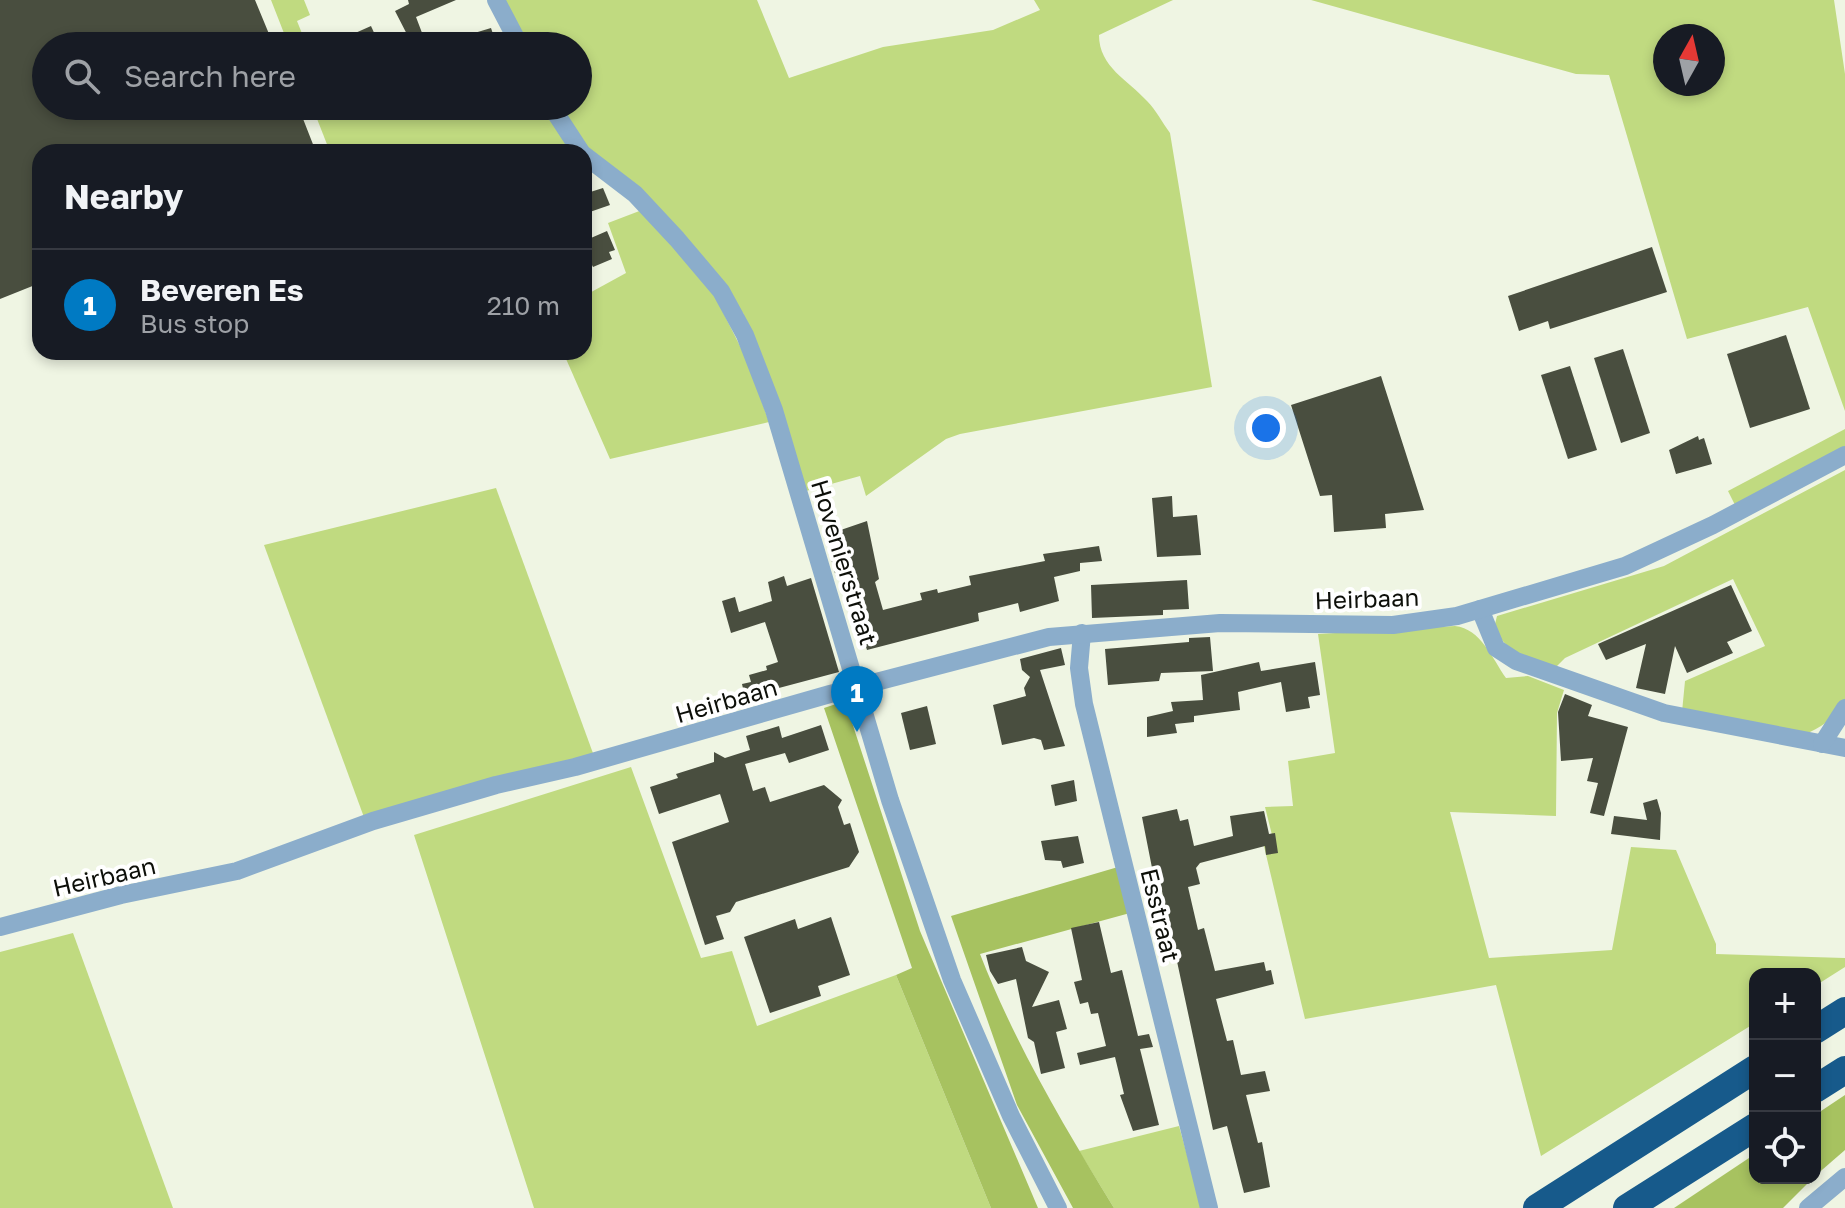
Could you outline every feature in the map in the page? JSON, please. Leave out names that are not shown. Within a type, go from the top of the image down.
[{"type":"highway","points":[[1821,1026],[1845,1011]]},
{"type":"highway","points":[[1821,1085],[1845,1070]]},
{"type":"highway","points":[[1537,1208],[1749,1073]]},
{"type":"highway","points":[[1627,1208],[1749,1131]]},
{"type":"street","points":[[496,0],[513,32]]},
{"type":"street","name":"Hovenierstraat","points":[[561,120],[577,144]]},
{"type":"street","name":"Hovenierstraat","points":[[592,160],[635,194],[677,239],[721,291],[745,335],[774,410],[890,800],[952,980],[1011,1116],[1058,1208]]},
{"type":"street","name":"Heirbaan","points":[[0,927],[121,895],[237,871],[373,821],[455,797],[1001,648],[1082,633],[1220,623],[1393,625],[1480,609],[1625,566],[1713,525],[1845,455]]},
{"type":"street","points":[[1480,609],[1496,648],[1516,661],[1664,713],[1845,748]]},
{"type":"street","name":"Esstraat","points":[[1082,633],[1079,668],[1084,704],[1209,1208]]},
{"type":"street","points":[[1822,744],[1845,708]]},
{"type":"street","points":[[1808,1208],[1845,1177]]},
{"type":"green space","points":[[271,0],[304,0],[310,15],[297,21],[301,32],[284,32]]},
{"type":"green space","points":[[504,0],[757,0],[789,78],[883,47],[993,30],[1040,10],[1034,0],[1173,0],[1099,35],[1100,46],[1109,64],[1150,105],[1170,133],[1212,387],[960,434],[946,439],[866,496],[860,476],[806,491],[743,313],[592,152],[592,144],[585,144],[568,120],[592,120],[592,32],[521,32]]},
{"type":"green space","points":[[1311,0],[1834,0],[1845,74],[1845,411],[1808,307],[1687,339],[1609,75],[1576,74]]},
{"type":"green space","points":[[317,120],[552,120],[567,144],[327,144]]},
{"type":"green space","points":[[642,210],[715,296],[748,362],[769,422],[610,459],[567,360],[592,360],[592,292],[626,273],[608,223]]},
{"type":"green space","points":[[1845,429],[1845,448],[1736,507],[1728,491]]},
{"type":"green space","points":[[1845,470],[1845,704],[1826,722],[1803,735],[1682,712],[1685,681],[1765,646],[1733,579],[1565,658],[1554,669],[1512,650],[1494,628],[1497,616],[1664,566]]},
{"type":"green space","points":[[496,488],[594,756],[365,820],[264,545]]},
{"type":"green space","points":[[1464,628],[1479,638],[1506,678],[1528,676],[1564,690],[1557,713],[1556,816],[1450,812],[1489,958],[1612,950],[1631,847],[1676,850],[1716,944],[1716,954],[1845,958],[1845,967],[1821,982],[1821,968],[1749,968],[1749,1027],[1541,1156],[1496,985],[1305,1019],[1263,842],[1273,839],[1265,807],[1293,806],[1288,761],[1335,753],[1318,634]]},
{"type":"green space","points":[[845,701],[920,931],[1038,1208],[991,1208],[896,975],[912,968],[824,708]]},
{"type":"green space","points":[[631,767],[701,958],[732,951],[757,1026],[896,975],[991,1208],[534,1208],[414,835]]},
{"type":"green space","points":[[1118,867],[1130,913],[980,954],[1025,1052],[1114,1208],[1073,1208],[1017,1105],[951,916]]},
{"type":"green space","points":[[73,933],[173,1208],[0,1208],[0,952]]},
{"type":"green space","points":[[1845,1095],[1845,1150],[1821,1171],[1821,1112]]},
{"type":"green space","points":[[1179,1126],[1202,1208],[1114,1208],[1079,1151]]},
{"type":"green space","points":[[1749,1158],[1749,1184],[1807,1184],[1783,1208],[1674,1208]]},
{"type":"building","points":[[0,0],[255,0],[268,32],[32,32],[32,120],[303,120],[313,144],[32,144],[32,286],[0,299]]},
{"type":"building","points":[[408,0],[456,0],[416,17],[422,32],[406,32],[395,11],[409,4]]},
{"type":"building","points":[[371,26],[374,32],[358,32]]},
{"type":"building","points":[[603,188],[610,205],[592,211],[592,191]]},
{"type":"building","points":[[607,231],[615,250],[609,252],[612,259],[593,267],[592,265],[592,238]]},
{"type":"building","points":[[1652,247],[1667,292],[1550,329],[1548,321],[1519,331],[1508,296]]},
{"type":"building","points":[[1786,335],[1810,409],[1750,428],[1727,354]]},
{"type":"building","points":[[1623,349],[1650,433],[1621,443],[1594,358]]},
{"type":"building","points":[[1570,366],[1597,450],[1568,459],[1541,375]]},
{"type":"building","points":[[1381,376],[1424,510],[1385,514],[1386,528],[1334,532],[1332,495],[1320,496],[1291,405]]},
{"type":"building","points":[[1698,436],[1699,440],[1704,438],[1712,464],[1676,474],[1669,450]]},
{"type":"building","points":[[1172,496],[1173,517],[1197,515],[1201,555],[1157,557],[1152,498]]},
{"type":"building","points":[[867,521],[879,579],[875,582],[883,610],[922,600],[920,593],[937,589],[938,593],[971,585],[969,576],[1045,561],[1043,554],[1099,546],[1102,561],[1080,563],[1080,571],[1054,577],[1059,601],[1020,612],[1018,603],[978,613],[979,621],[867,650],[843,574],[836,577],[830,555],[839,551],[832,533]]},
{"type":"building","points":[[784,576],[787,586],[811,578],[839,672],[745,697],[742,684],[751,682],[749,675],[767,670],[766,666],[778,662],[765,622],[731,633],[722,601],[735,597],[739,612],[772,601],[768,582]]},
{"type":"building","points":[[1187,580],[1189,609],[1163,610],[1163,615],[1092,618],[1091,585]]},
{"type":"building","points":[[1731,585],[1752,631],[1727,642],[1733,653],[1687,673],[1675,646],[1665,694],[1636,688],[1646,644],[1606,660],[1598,644]]},
{"type":"building","points":[[1210,637],[1213,671],[1161,673],[1159,681],[1108,685],[1105,649],[1189,642],[1189,638]]},
{"type":"building","points":[[1061,648],[1065,665],[1040,670],[1065,746],[1044,750],[1041,740],[1034,738],[1002,745],[993,705],[1026,696],[1024,688],[1030,677],[1022,670],[1020,659]]},
{"type":"building","points":[[1259,662],[1261,671],[1315,662],[1320,695],[1308,697],[1310,708],[1286,712],[1281,682],[1238,692],[1240,710],[1194,716],[1194,722],[1175,724],[1177,733],[1147,737],[1147,717],[1173,711],[1171,702],[1203,700],[1201,675]]},
{"type":"building","points":[[1565,694],[1592,705],[1588,716],[1628,727],[1604,816],[1590,813],[1598,783],[1587,781],[1593,758],[1561,761],[1558,712]]},
{"type":"building","points":[[927,706],[936,744],[910,750],[901,713]]},
{"type":"building","points":[[821,725],[829,750],[789,763],[785,753],[745,764],[753,791],[765,787],[770,802],[824,785],[842,800],[838,807],[844,825],[850,823],[859,852],[849,867],[736,902],[730,912],[716,916],[724,939],[705,945],[672,842],[729,822],[720,794],[659,814],[650,787],[678,778],[676,774],[714,762],[714,752],[725,758],[750,750],[746,736],[779,726],[782,738]]},
{"type":"building","points":[[1074,780],[1077,801],[1055,806],[1051,785]]},
{"type":"building","points":[[1657,799],[1661,813],[1660,840],[1611,834],[1614,816],[1647,820],[1643,803]]},
{"type":"building","points":[[1177,809],[1180,821],[1188,819],[1194,846],[1233,836],[1230,816],[1264,811],[1269,834],[1275,833],[1278,853],[1266,855],[1265,846],[1200,863],[1196,868],[1200,884],[1188,887],[1198,930],[1204,928],[1215,971],[1264,962],[1266,971],[1271,970],[1274,984],[1216,999],[1227,1041],[1233,1040],[1241,1075],[1265,1071],[1270,1091],[1246,1095],[1258,1143],[1262,1142],[1270,1187],[1244,1193],[1227,1126],[1213,1130],[1159,877],[1154,878],[1142,817]]},
{"type":"building","points":[[1078,836],[1084,863],[1063,868],[1061,861],[1045,860],[1041,841]]},
{"type":"building","points":[[831,917],[850,975],[818,986],[821,996],[770,1013],[744,937],[795,919],[798,929]]},
{"type":"building","points":[[1099,922],[1111,973],[1122,970],[1138,1036],[1149,1034],[1153,1047],[1140,1049],[1159,1125],[1133,1131],[1120,1095],[1124,1094],[1115,1057],[1080,1065],[1077,1053],[1106,1046],[1098,1013],[1091,1014],[1088,1002],[1080,1004],[1074,982],[1082,980],[1071,928]]},
{"type":"building","points":[[1022,947],[1026,961],[1049,972],[1032,1007],[1059,1000],[1067,1029],[1056,1032],[1065,1068],[1041,1074],[1034,1042],[1028,1038],[1016,979],[998,984],[990,971],[986,955]]},
{"type":"place","name":"Beveren Es","points":[[857,732]]}]
